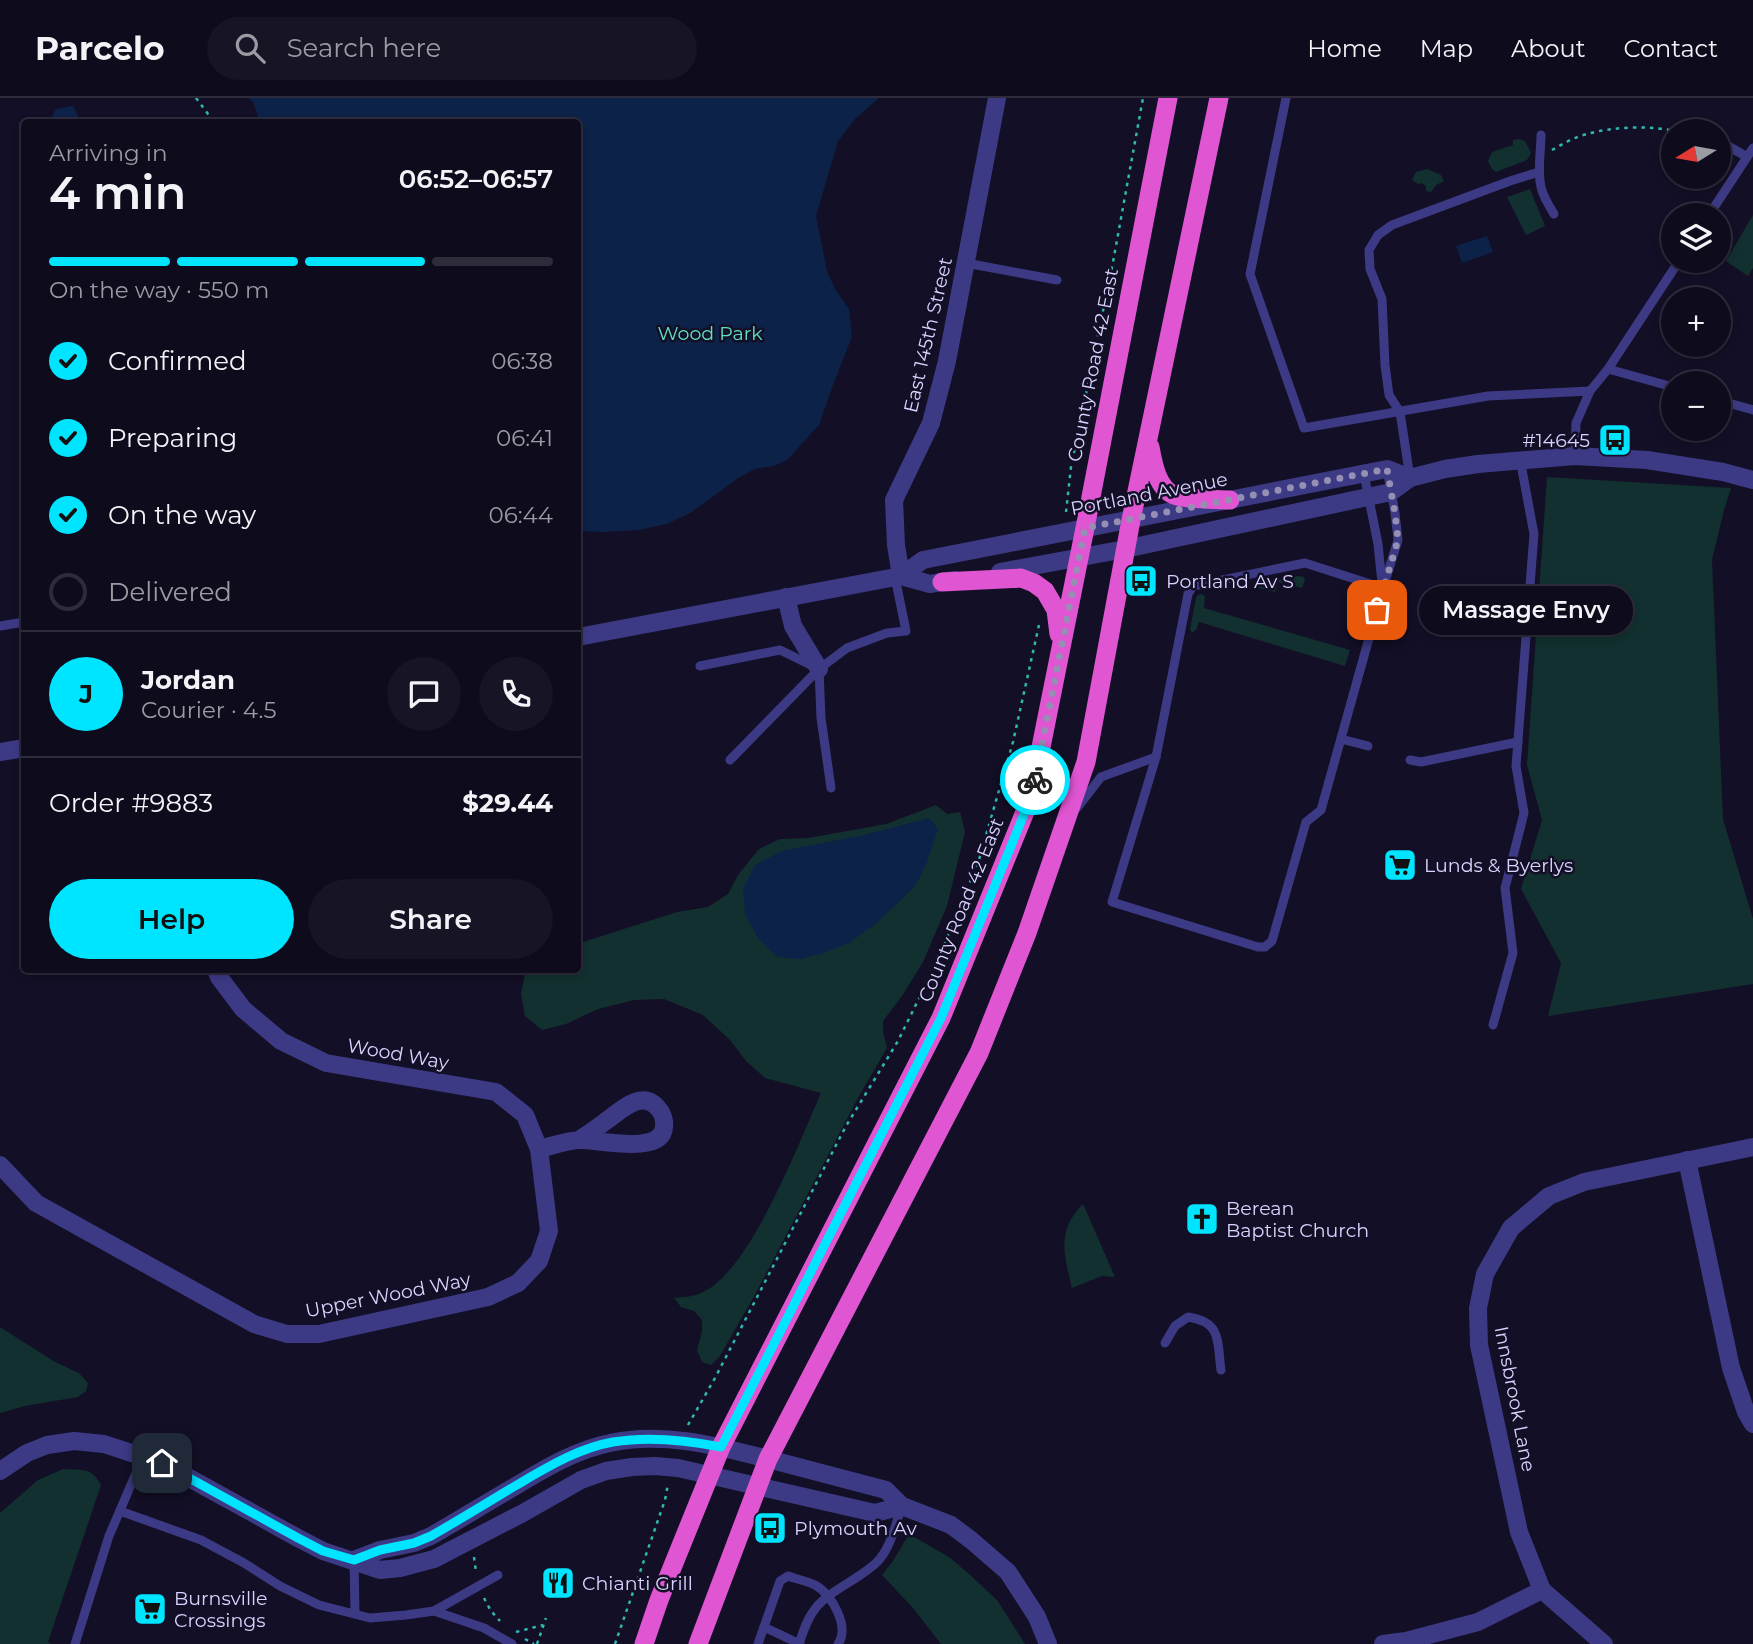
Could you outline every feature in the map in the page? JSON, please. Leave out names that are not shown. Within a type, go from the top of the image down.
[{"type":"highway","name":"County Road 42 East","points":[[644,1644],[721,1447],[941,1018],[1031,797],[1168,98]]},
{"type":"highway","points":[[698,1644],[768,1459],[979,1054],[1027,933],[1086,762],[1125,549],[1219,98]]},
{"type":"highway","points":[[1149,435],[1154,468],[1165,487],[1174,495],[1230,500]]},
{"type":"highway","points":[[942,582],[1021,578],[1034,583],[1045,591],[1056,610],[1059,656]]},
{"type":"street","name":"East 145th Street","points":[[898,577],[894,500],[930,423],[947,361],[997,98]]},
{"type":"street","name":"Portland Avenue","points":[[581,636],[898,577],[930,584],[1049,564],[1391,492],[1410,478],[1467,466],[1575,456],[1647,460],[1723,472],[1753,480]]},
{"type":"street","name":"Portland Avenue","points":[[898,577],[923,560],[1387,469]]},
{"type":"street","points":[[1387,469],[1410,478]]},
{"type":"street","points":[[786,597],[793,626],[819,669]]},
{"type":"street","points":[[0,752],[21,748]]},
{"type":"street","name":"Wood Way","points":[[217,973],[243,1009],[281,1041],[326,1063],[496,1092],[525,1115],[539,1149]]},
{"type":"street","points":[[539,1149],[579,1140]]},
{"type":"street","name":"Innsbrook Lane","points":[[1604,1644],[1542,1590],[1519,1532],[1479,1345],[1478,1308],[1485,1274],[1511,1228],[1549,1196],[1584,1182],[1753,1147]]},
{"type":"street","name":"Upper Wood Way","points":[[0,1165],[36,1203],[254,1324],[287,1334],[319,1334],[488,1297],[518,1283],[538,1261],[549,1231],[539,1149]]},
{"type":"street","points":[[1687,1160],[1731,1368],[1746,1412],[1753,1424]]},
{"type":"street","points":[[354,1560],[431,1536],[543,1469],[592,1448],[630,1440],[682,1441],[721,1447],[886,1490],[902,1506],[951,1525],[1008,1572],[1037,1616],[1048,1644]]},
{"type":"street","points":[[0,1471],[27,1452],[47,1445],[88,1441],[104,1444],[162,1463],[323,1551],[380,1570],[434,1559],[581,1480],[606,1471],[632,1467],[672,1467],[874,1513],[902,1506]]},
{"type":"street","points":[[1382,1644],[1406,1641],[1478,1622],[1542,1590]]},
{"type":"lane","points":[[1286,98],[1250,274],[1304,428],[1488,396],[1590,391]]},
{"type":"lane","points":[[1541,135],[1541,190],[1554,214]]},
{"type":"lane","points":[[1731,148],[1747,158]]},
{"type":"lane","points":[[1717,203],[1753,148]]},
{"type":"lane","points":[[1410,478],[1401,412],[1390,395],[1385,365],[1382,299],[1370,269],[1369,250],[1378,235],[1392,225],[1539,172]]},
{"type":"lane","points":[[966,263],[1057,280]]},
{"type":"lane","points":[[1575,456],[1576,423],[1590,391],[1608,369],[1671,273]]},
{"type":"lane","points":[[1608,369],[1661,384]]},
{"type":"lane","points":[[1731,404],[1753,410]]},
{"type":"lane","points":[[1493,1025],[1513,953],[1506,888],[1524,813],[1516,766],[1534,534],[1520,459]]},
{"type":"lane","points":[[1383,588],[1306,563],[1194,586],[1188,594],[1156,757],[1112,902],[1258,947],[1265,947],[1272,941],[1306,822],[1321,810],[1398,540],[1387,469]]},
{"type":"lane","points":[[1364,474],[1378,544],[1383,588]]},
{"type":"lane","points":[[730,760],[819,669],[847,648],[887,634],[906,631],[898,577]]},
{"type":"lane","points":[[0,626],[21,622]]},
{"type":"lane","points":[[700,666],[780,650],[819,669]]},
{"type":"lane","points":[[819,669],[821,718],[831,788]]},
{"type":"lane","points":[[1341,739],[1368,746]]},
{"type":"lane","points":[[1410,760],[1421,762],[1518,742]]},
{"type":"lane","points":[[1065,823],[1101,777],[1156,757]]},
{"type":"lane","points":[[1166,1343],[1175,1326],[1188,1317],[1203,1319],[1212,1326],[1216,1335],[1221,1370]]},
{"type":"lane","points":[[75,1644],[109,1536],[143,1457]]},
{"type":"lane","points":[[764,1627],[799,1644],[817,1606],[879,1560],[888,1547],[902,1506]]},
{"type":"lane","points":[[120,1511],[201,1540],[319,1605],[370,1618],[434,1611],[498,1575]]},
{"type":"lane","points":[[354,1560],[355,1615]]},
{"type":"lane","points":[[758,1644],[780,1581],[788,1576],[817,1586],[839,1611],[842,1640],[838,1644]]},
{"type":"lane","points":[[434,1611],[484,1628],[512,1644]]},
{"type":"path","points":[[196,98],[212,119]]},
{"type":"path","points":[[1066,512],[1071,467],[1143,98]]},
{"type":"path","points":[[1541,156],[1586,134],[1609,130],[1661,129]]},
{"type":"path","points":[[682,1441],[846,1126],[898,1041],[937,962],[978,863],[1013,742],[1040,623]]},
{"type":"path","points":[[615,1644],[665,1500],[672,1467]]},
{"type":"path","points":[[474,1556],[479,1586],[491,1611],[502,1623]]},
{"type":"path","points":[[543,1625],[513,1632],[536,1644],[546,1618]]},
{"type":"green space","points":[[1513,140],[1525,141],[1531,153],[1527,160],[1496,172],[1492,169],[1488,161],[1492,152],[1513,145]]},
{"type":"green space","points":[[1427,169],[1441,175],[1444,181],[1436,185],[1431,192],[1426,191],[1426,186],[1412,180],[1416,172]]},
{"type":"green space","points":[[1530,189],[1545,226],[1526,235],[1507,197]]},
{"type":"green space","points":[[1753,215],[1753,268],[1748,276],[1731,264],[1731,252]]},
{"type":"green space","points":[[1547,477],[1731,488],[1712,560],[1723,819],[1753,919],[1753,984],[1548,1016],[1561,963],[1521,889],[1542,820],[1527,765]]},
{"type":"green space","points":[[1304,577],[1305,580],[1302,588],[1278,582],[1275,592],[1259,588],[1258,584]]},
{"type":"green space","points":[[1201,594],[1205,596],[1204,608],[1350,650],[1345,666],[1199,622],[1192,633],[1190,629],[1196,598]]},
{"type":"green space","points":[[936,805],[947,814],[960,812],[965,832],[947,906],[923,962],[883,1021],[887,1048],[757,1291],[720,1356],[711,1365],[702,1362],[697,1350],[702,1320],[694,1311],[681,1307],[674,1298],[701,1293],[719,1281],[737,1260],[771,1204],[821,1093],[765,1078],[703,1015],[664,999],[634,1000],[598,1009],[566,1024],[542,1030],[525,1016],[521,994],[525,974],[581,973],[583,942],[677,912],[708,907],[728,894],[738,875],[759,849],[780,839],[808,838],[886,824]]},
{"type":"green space","points":[[1083,1204],[1115,1277],[1102,1276],[1072,1288],[1064,1244],[1069,1224]]},
{"type":"green space","points":[[0,1327],[55,1362],[79,1373],[88,1383],[86,1391],[78,1397],[0,1413]]},
{"type":"green space","points":[[63,1469],[90,1472],[101,1485],[48,1642],[51,1644],[0,1644],[0,1513],[38,1480]]},
{"type":"green space","points":[[909,1534],[949,1557],[997,1600],[1025,1644],[941,1644],[913,1608],[882,1575]]},
{"type":"water","name":"Wood Park","points":[[248,98],[879,98],[855,119],[838,141],[816,216],[827,271],[849,309],[852,337],[819,425],[787,460],[774,466],[755,469],[738,478],[692,512],[667,524],[638,530],[581,531],[581,119],[259,119],[253,102]]},
{"type":"water","points":[[73,106],[80,119],[51,119],[56,109]]},
{"type":"water","points":[[1487,236],[1493,252],[1462,263],[1456,246]]},
{"type":"water","points":[[929,818],[938,829],[916,885],[879,921],[849,943],[801,959],[777,957],[758,938],[745,914],[743,889],[755,865],[782,851],[864,835]]},
{"type":"way so far","points":[[1035,780],[1085,528],[1387,469],[1398,540],[1377,610]]},
{"type":"place","name":"#14645","points":[[1615,440]]},
{"type":"place","name":"Portland Av S","points":[[1141,581]]},
{"type":"place","name":"Massage Envy","points":[[1377,610]]},
{"type":"place","name":"Lunds & Byerlys","points":[[1400,865]]},
{"type":"place","name":"Berean Baptist Church","points":[[1202,1219]]},
{"type":"place","name":"Plymouth Av","points":[[770,1528]]},
{"type":"place","name":"Chianti Grill","points":[[558,1583]]},
{"type":"place","name":"Burnsville Crossings","points":[[150,1609]]},
{"type":"route","points":[[162,1463],[323,1551],[354,1560],[431,1536],[543,1469],[611,1442],[656,1439],[690,1441],[721,1447],[941,1018],[1031,797],[1035,780]]}]
